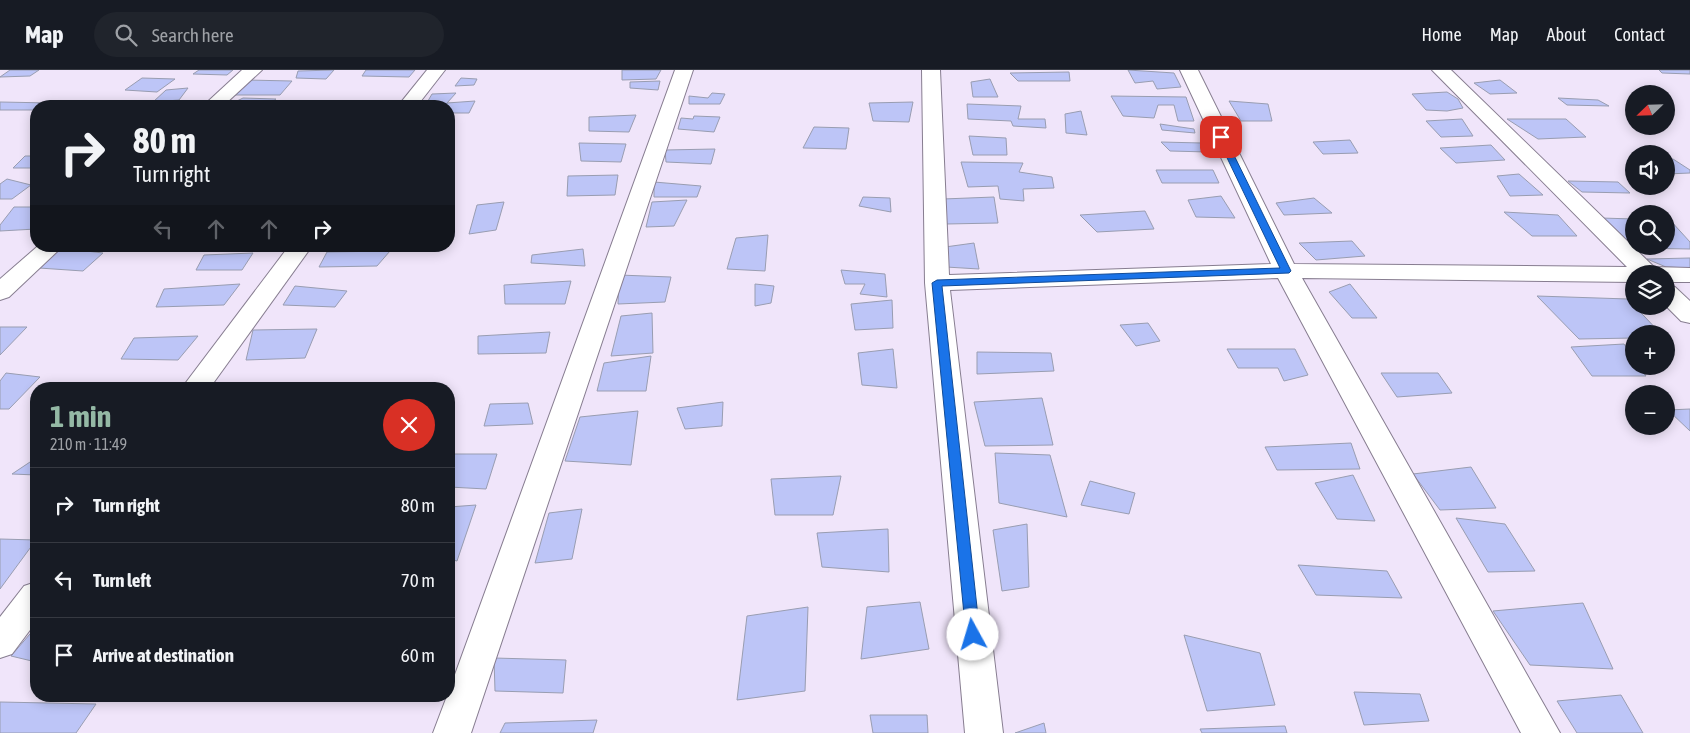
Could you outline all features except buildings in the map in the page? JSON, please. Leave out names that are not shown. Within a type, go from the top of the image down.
[{"type":"street","points":[[219,100],[253,70]]},
{"type":"street","points":[[412,100],[436,70]]},
{"type":"street","points":[[452,733],[684,70]]},
{"type":"street","points":[[931,70],[937,283],[984,733]]},
{"type":"street","points":[[1189,70],[1286,271],[1541,733]]},
{"type":"street","points":[[1441,70],[1638,265]]},
{"type":"street","points":[[0,292],[45,252]]},
{"type":"street","points":[[199,382],[297,252]]},
{"type":"street","points":[[937,283],[1286,271],[1625,273]]},
{"type":"street","points":[[1675,274],[1690,275]]},
{"type":"street","points":[[1675,301],[1690,315]]},
{"type":"street","points":[[0,644],[30,604]]},
{"type":"route","points":[[973,635],[937,283],[1286,271],[1221,137]]}]
